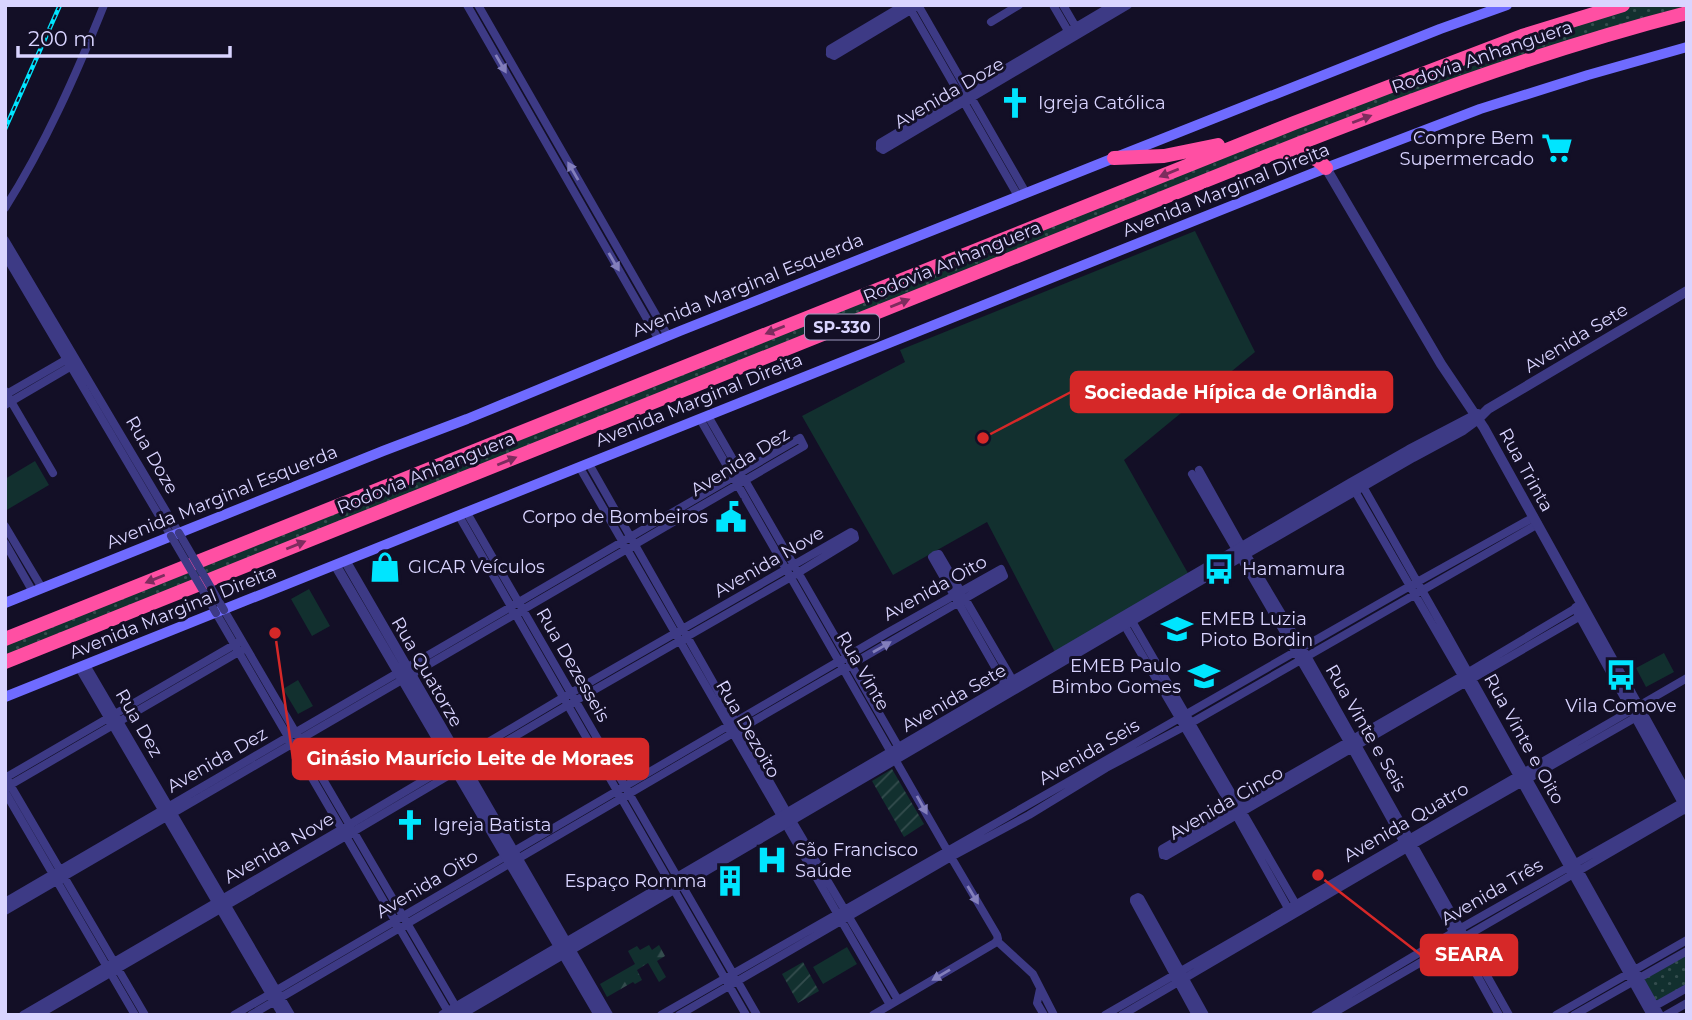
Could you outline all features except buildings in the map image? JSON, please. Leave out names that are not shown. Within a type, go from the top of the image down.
[{"type":"highway","name":"Rodovia Anhanguera","points":[[5,639],[1260,136],[1522,36],[1623,5]]},
{"type":"highway","name":"Rodovia Anhanguera","points":[[5,662],[1411,100],[1483,75],[1687,13]]},
{"type":"highway","points":[[1114,158],[1164,156],[1260,136]]},
{"type":"highway","points":[[1242,166],[1296,153],[1308,155],[1322,163],[1326,169]]},
{"type":"main road","name":"Avenida Marginal Esquerda","points":[[5,603],[1114,158],[1416,38],[1507,5]]},
{"type":"main road","name":"Avenida Marginal Direita","points":[[5,697],[1480,109],[1687,47]]},
{"type":"street","points":[[5,208],[24,179],[74,76],[104,5]]},
{"type":"street","points":[[467,5],[664,338]]},
{"type":"street","points":[[478,5],[664,338]]},
{"type":"street","points":[[990,22],[1019,5]]},
{"type":"street","points":[[1053,5],[1074,33]]},
{"type":"street","points":[[1063,5],[1074,33]]},
{"type":"street","name":"Avenida Doze","points":[[1074,33],[1113,5]]},
{"type":"street","name":"Avenida Doze","points":[[908,131],[1074,33],[1128,5]]},
{"type":"street","points":[[913,6],[834,56],[831,56],[830,49],[913,6]]},
{"type":"street","points":[[913,6],[1022,195]]},
{"type":"street","name":"Rua Trinta","points":[[1326,169],[1441,364],[1479,416],[1686,804]]},
{"type":"street","name":"Rua Doze","points":[[5,240],[454,1013]]},
{"type":"street","name":"Rua Doze","points":[[5,255],[73,361]]},
{"type":"street","name":"Avenida Sete","points":[[454,1013],[1241,552],[1357,485],[1463,430],[1479,416],[1687,290]]},
{"type":"street","points":[[53,473],[7,397],[73,361]]},
{"type":"street","name":"Rua Vinte","points":[[704,417],[898,754],[997,940],[1036,979],[1040,996]]},
{"type":"street","name":"Avenida Dez","points":[[5,902],[59,875],[168,812],[739,478],[800,438],[803,442],[804,446],[739,478]]},
{"type":"street","name":"Rua Dezoito","points":[[584,466],[894,1003]]},
{"type":"street","name":"Rua Vinte e Seis","points":[[1196,472],[1353,743],[1459,934],[1510,1015]]},
{"type":"street","name":"Rua Vinte e Oito","points":[[1357,485],[1653,1010],[1660,1015]]},
{"type":"street","name":"Rua Dezesseis","points":[[463,515],[731,980],[746,1015]]},
{"type":"street","name":"Avenida Seis","points":[[661,1015],[731,980],[1536,520]]},
{"type":"street","points":[[5,526],[38,590]]},
{"type":"street","name":"Avenida Nove","points":[[38,1015],[112,968],[570,699],[855,537],[851,532],[792,572]]},
{"type":"street","points":[[5,543],[38,590]]},
{"type":"street","name":"Rua Quatorze","points":[[341,564],[565,948],[608,1015]]},
{"type":"street","name":"Avenida Oito","points":[[234,1015],[276,996],[1002,573]]},
{"type":"street","points":[[960,597],[1012,687]]},
{"type":"street","name":"Avenida Cinco","points":[[1237,810],[1166,856],[1161,851],[1237,810],[1581,610]]},
{"type":"street","points":[[1126,620],[1293,909]]},
{"type":"street","points":[[135,1015],[112,968],[6,783],[240,646]]},
{"type":"street","name":"Rua Dez","points":[[83,666],[276,996],[291,1015]]},
{"type":"street","name":"Avenida Quatro","points":[[1105,1015],[1179,976],[1637,711],[1687,678]]},
{"type":"street","name":"Avenida Três","points":[[1315,1015],[1686,804]]},
{"type":"street","name":"Avenida Dez","points":[[5,911],[59,875]]},
{"type":"street","points":[[1196,1015],[1179,976],[1140,898],[1134,899],[1179,976],[1205,1015]]},
{"type":"street","name":"Rua Vinte e Seis","points":[[1459,934],[1499,1015]]},
{"type":"street","name":"Avenida Três","points":[[1330,1015],[1459,934]]},
{"type":"street","points":[[873,1015],[997,940]]},
{"type":"street","points":[[1574,1015],[1687,940]]},
{"type":"street","name":"Rua Quatorze","points":[[565,948],[599,1015]]},
{"type":"street","points":[[1556,1015],[1687,951]]},
{"type":"street","points":[[112,968],[145,1015]]},
{"type":"street","name":"Avenida Nove","points":[[23,1015],[112,968]]},
{"type":"street","name":"Avenida Quatro","points":[[1122,1015],[1179,976]]},
{"type":"street","name":"Avenida Seis","points":[[679,1015],[731,980]]},
{"type":"street","name":"Rua Dezesseis","points":[[731,980],[757,1015]]},
{"type":"street","points":[[1653,1010],[1687,988]]},
{"type":"street","name":"Avenida Oito","points":[[251,1015],[276,996]]},
{"type":"street","name":"Rua Dez","points":[[276,996],[282,1015]]},
{"type":"street","points":[[1040,996],[1044,1015]]},
{"type":"street","points":[[1040,996],[1054,1015]]},
{"type":"street","points":[[1666,1015],[1687,1003]]},
{"type":"green space","points":[[1637,5],[1687,5],[1687,8],[1592,34],[5,657],[5,643],[1413,80]]},
{"type":"green space","points":[[1195,231],[1255,352],[1124,460],[1189,575],[1056,654],[987,522],[893,575],[802,416],[905,362],[900,350]]},
{"type":"green space","points":[[35,461],[49,485],[5,511],[5,479]]},
{"type":"green space","points":[[309,589],[330,626],[312,636],[291,599]]},
{"type":"green space","points":[[1664,653],[1674,672],[1646,687],[1636,668]]},
{"type":"green space","points":[[298,680],[313,706],[298,714],[283,689]]},
{"type":"green space","points":[[892,769],[924,824],[904,837],[872,781]]},
{"type":"green space","points":[[649,945],[652,950],[659,945],[665,956],[657,961],[666,977],[659,982],[648,963],[637,970],[642,980],[635,984],[633,982],[607,997],[600,984],[635,964],[628,951],[637,946],[640,950]]},
{"type":"green space","points":[[847,947],[857,964],[823,984],[813,967]]},
{"type":"green space","points":[[1687,950],[1687,988],[1655,1006],[1640,977]]},
{"type":"green space","points":[[803,962],[819,991],[798,1003],[782,974]]},
{"type":"railway","points":[[5,129],[60,5]]},
{"type":"place","name":"Igreja Católica","points":[[1015,103]]},
{"type":"place","name":"Compre Bem Supermercado","points":[[1557,148]]},
{"type":"place","name":"Sociedade Hípica de Orlândia","points":[[983,438]]},
{"type":"place","name":"Corpo de Bombeiros","points":[[731,517]]},
{"type":"place","name":"GICAR Veículos","points":[[385,567]]},
{"type":"place","name":"Hamamura","points":[[1219,569]]},
{"type":"place","name":"EMEB Luzia Pioto Bordin","points":[[1177,629]]},
{"type":"place","name":"Ginásio Maurício Leite de Moraes","points":[[275,633]]},
{"type":"place","name":"Vila Comove","points":[[1621,675]]},
{"type":"place","name":"EMEB Paulo Bimbo Gomes","points":[[1204,676]]},
{"type":"place","name":"Igreja Batista","points":[[410,825]]},
{"type":"place","name":"São Francisco Saúde","points":[[772,860]]},
{"type":"place","name":"SEARA","points":[[1318,875]]},
{"type":"place","name":"Espaço Romma","points":[[730,881]]}]
